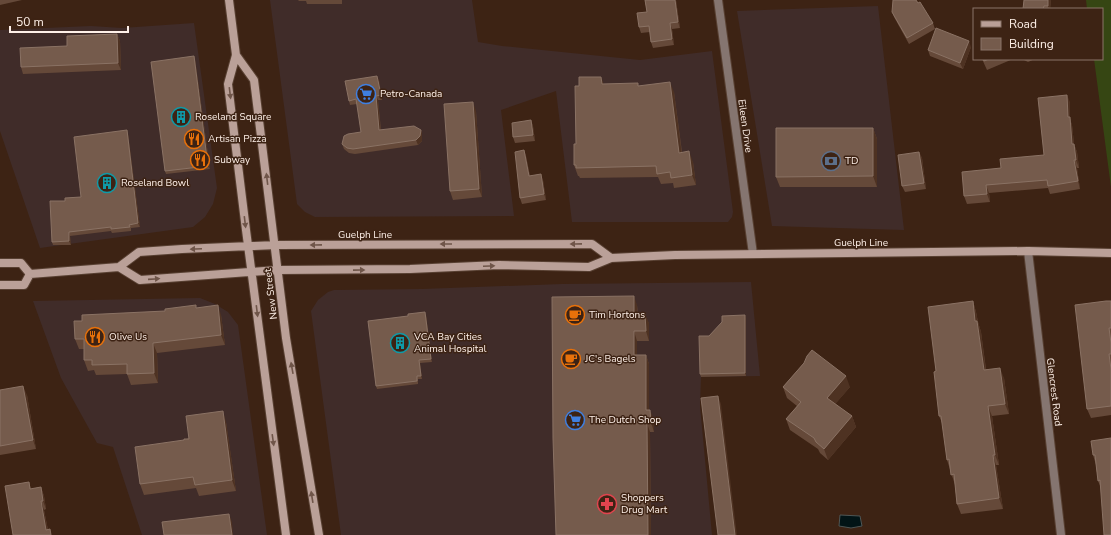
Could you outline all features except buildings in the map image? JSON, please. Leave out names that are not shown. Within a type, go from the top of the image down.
[{"type":"main road","name":"New Street","points":[[229,0],[236,55],[228,84],[286,535]]},
{"type":"main road","name":"New Street","points":[[236,55],[254,80],[276,245],[286,338],[319,535]]},
{"type":"main road","name":"Guelph Line","points":[[611,258],[592,244],[276,245],[139,252],[119,267],[140,280],[278,270],[410,269],[499,265],[589,267],[611,258],[675,255],[1028,251],[1111,253]]},
{"type":"main road","points":[[0,263],[21,263],[30,274]]},
{"type":"main road","points":[[30,274],[119,267]]},
{"type":"main road","points":[[0,285],[24,285],[30,274]]},
{"type":"street","name":"Eileen Drive","points":[[718,0],[752,254]]},
{"type":"street","name":"Glencrest Road","points":[[1028,251],[1061,535]]},
{"type":"shaded area","points":[[270,0],[472,0],[478,42],[502,46],[640,60],[712,51],[733,212],[732,217],[728,222],[572,222],[556,91],[501,110],[514,216],[315,217],[305,212],[297,204]]},
{"type":"shaded area","points":[[878,6],[904,230],[772,226],[737,11]]},
{"type":"shaded area","points":[[194,23],[217,188],[213,204],[205,217],[193,227],[40,248],[0,131],[0,30],[91,26],[122,28]]},
{"type":"shaded area","points":[[751,282],[760,376],[701,377],[700,406],[712,535],[341,535],[311,311],[318,300],[328,292],[334,290],[422,289],[562,284]]},
{"type":"shaded area","points":[[200,298],[215,304],[228,312],[238,325],[267,535],[142,535],[113,447],[97,443],[61,378],[33,301]]},
{"type":"shaded area","points":[[840,515],[860,516],[862,526],[851,528],[839,526]]},
{"type":"green space","points":[[1086,0],[1111,0],[1111,187],[1094,60],[1103,60],[1103,8],[1087,8]]},
{"type":"place","name":"Petro-Canada","points":[[366,94]]},
{"type":"place","name":"Roseland Square","points":[[181,117]]},
{"type":"place","name":"Artisan Pizza","points":[[194,139]]},
{"type":"place","name":"Subway","points":[[200,160]]},
{"type":"place","name":"TD","points":[[831,161]]},
{"type":"place","name":"Roseland Bowl","points":[[107,183]]},
{"type":"place","name":"Tim Hortons","points":[[575,315]]},
{"type":"place","name":"Olive Us","points":[[95,337]]},
{"type":"place","name":"VCA Bay Cities Animal Hospital","points":[[400,343]]},
{"type":"place","name":"JC's Bagels","points":[[571,359]]},
{"type":"place","name":"The Dutch Shop","points":[[575,420]]},
{"type":"place","name":"Shoppers Drug Mart","points":[[607,504]]}]
